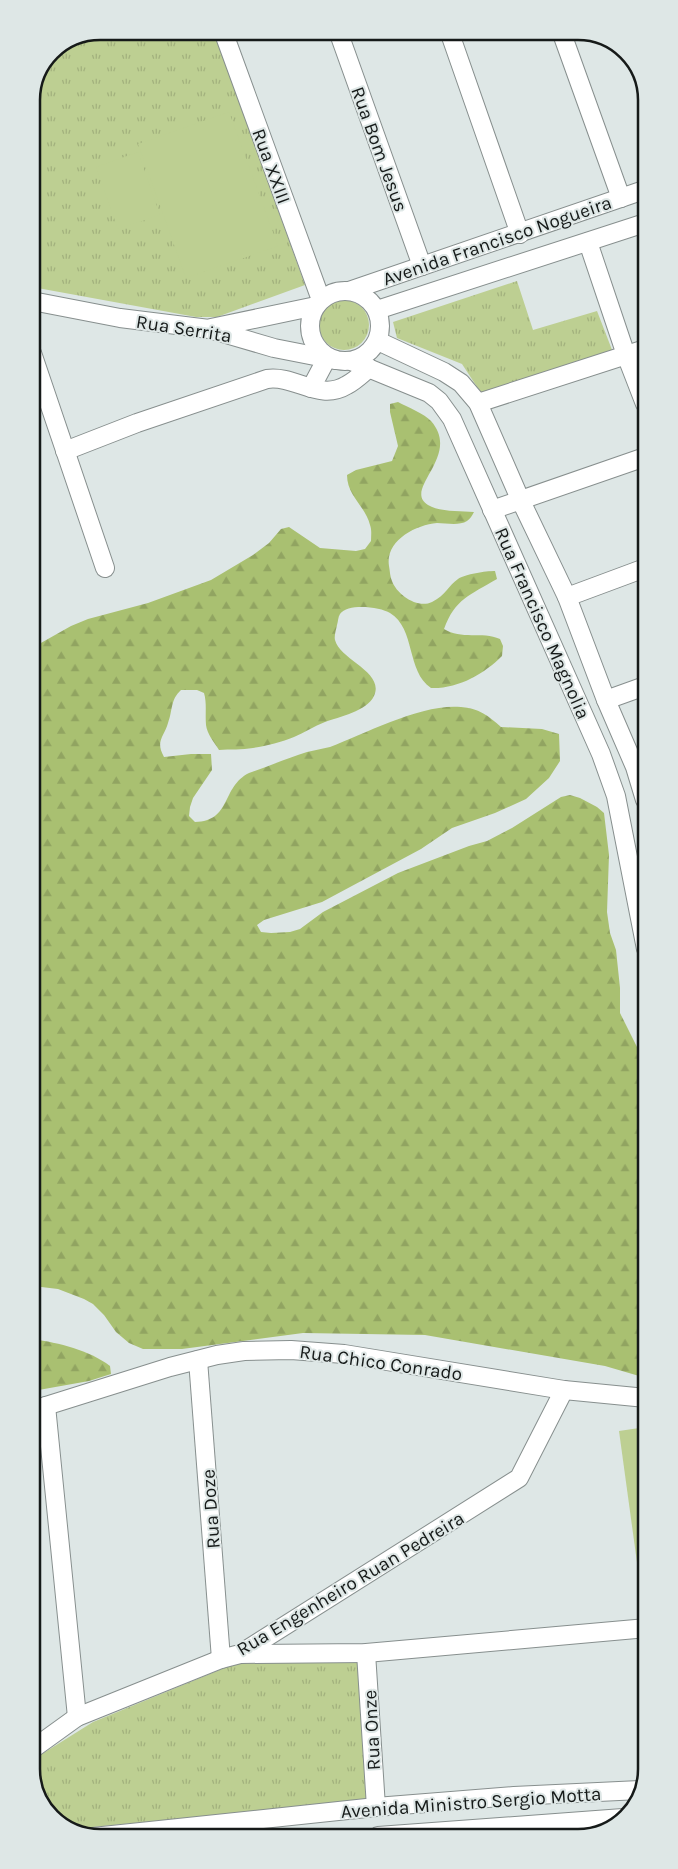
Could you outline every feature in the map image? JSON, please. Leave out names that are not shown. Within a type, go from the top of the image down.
[{"type":"street","name":"Rua XXIII","points":[[232,40],[319,303]]},
{"type":"street","name":"Rua Bom Jesus","points":[[341,40],[422,266]]},
{"type":"street","points":[[452,40],[520,234]]},
{"type":"street","points":[[564,40],[621,198]]},
{"type":"street","name":"Avenida Francisco Nogueira","points":[[349,291],[638,192]]},
{"type":"street","points":[[377,310],[638,225]]},
{"type":"street","points":[[588,242],[638,386]]},
{"type":"street","points":[[339,291],[349,291],[360,294],[370,301],[377,310],[380,320],[380,331],[378,340],[371,350],[362,357],[338,359],[321,351],[312,338],[310,322],[319,303],[330,294],[339,291]]},
{"type":"street","name":"Rua Serrita","points":[[40,303],[120,318],[208,329],[274,348],[338,359]]},
{"type":"street","points":[[208,329],[319,303]]},
{"type":"street","name":"Rua Francisco Magnolia","points":[[378,340],[444,372],[461,383],[478,403],[520,499],[567,597],[606,700],[638,776]]},
{"type":"street","points":[[478,403],[638,351]]},
{"type":"street","points":[[311,388],[338,359]]},
{"type":"street","name":"Rua Francisco Magnolia","points":[[338,359],[369,368],[418,388],[439,401],[452,419],[601,754],[616,796],[638,908]]},
{"type":"street","points":[[65,451],[137,423],[268,379],[286,379],[326,392],[348,385],[369,368]]},
{"type":"street","points":[[40,377],[105,568]]},
{"type":"street","points":[[492,510],[638,459]]},
{"type":"street","points":[[567,597],[638,571]]},
{"type":"street","points":[[606,700],[638,689]]},
{"type":"street","name":"Rua Chico Conrado","points":[[40,1408],[198,1360],[244,1351],[291,1350],[344,1354],[564,1390],[638,1397]]},
{"type":"street","name":"Rua Doze","points":[[198,1360],[221,1659]]},
{"type":"street","name":"Rua Engenheiro Ruan Pedreira","points":[[40,1744],[77,1717],[221,1659],[240,1654],[519,1478],[564,1390]]},
{"type":"street","points":[[40,1416],[77,1717]]},
{"type":"street","points":[[240,1654],[366,1653],[638,1629]]},
{"type":"street","name":"Rua Onze","points":[[366,1653],[376,1807]]},
{"type":"street","name":"Avenida Ministro Sergio Motta","points":[[170,1829],[376,1807],[514,1796],[634,1790]]},
{"type":"street","name":"Avenida Ministro Sergio Motta","points":[[558,1829],[608,1821]]},
{"type":"green space","points":[[100,40],[217,40],[305,285],[217,317],[196,317],[40,288],[40,96],[42,84],[52,63],[70,48],[81,43]]},
{"type":"green space","points":[[229,112],[278,246],[186,278],[138,144]]},
{"type":"green space","points":[[138,152],[160,215],[118,229],[96,167]]},
{"type":"green space","points":[[517,281],[533,330],[597,311],[614,355],[483,396],[462,364],[397,338],[393,322]]},
{"type":"green space","points":[[344,300],[353,302],[364,311],[369,325],[367,334],[358,345],[344,350],[335,348],[324,339],[319,325],[321,316],[330,305]]},
{"type":"green space","points":[[398,402],[420,413],[431,421],[439,434],[440,447],[437,459],[422,490],[422,498],[428,505],[438,509],[474,512],[464,523],[428,524],[403,536],[392,549],[389,557],[391,579],[403,596],[415,602],[426,604],[441,596],[461,577],[495,571],[497,579],[458,604],[444,629],[457,634],[500,639],[503,646],[502,656],[487,669],[470,679],[451,686],[431,688],[423,681],[418,671],[408,639],[398,620],[390,613],[379,609],[350,608],[339,615],[335,640],[345,654],[368,673],[373,680],[376,688],[374,696],[365,706],[279,742],[249,749],[219,750],[207,728],[204,693],[197,690],[181,690],[173,701],[170,718],[160,743],[161,752],[164,757],[211,754],[212,770],[193,798],[190,807],[189,816],[195,822],[207,820],[215,816],[221,810],[234,786],[249,773],[307,752],[330,747],[412,714],[446,707],[461,707],[483,713],[501,727],[542,729],[559,734],[560,761],[549,778],[526,799],[495,813],[452,828],[421,849],[322,902],[264,920],[257,925],[261,932],[271,933],[290,932],[300,929],[323,912],[398,873],[487,841],[512,828],[561,797],[570,795],[580,798],[604,813],[609,855],[607,912],[610,933],[616,950],[620,988],[620,1013],[638,1049],[638,1376],[605,1366],[425,1335],[303,1333],[182,1349],[143,1349],[129,1343],[116,1332],[104,1315],[93,1304],[58,1289],[40,1287],[40,643],[88,619],[148,603],[211,580],[253,555],[269,543],[281,529],[289,527],[320,548],[356,551],[365,549],[371,541],[371,527],[365,513],[350,489],[347,475],[356,470],[392,461],[398,446],[390,404]]},
{"type":"green space","points":[[40,1340],[83,1351],[110,1366],[111,1374],[89,1381],[40,1390]]},
{"type":"green space","points":[[638,1428],[638,1570],[619,1431]]},
{"type":"green space","points":[[361,1656],[371,1800],[87,1828],[63,1817],[50,1802],[42,1785],[40,1755],[93,1722],[251,1657]]}]
